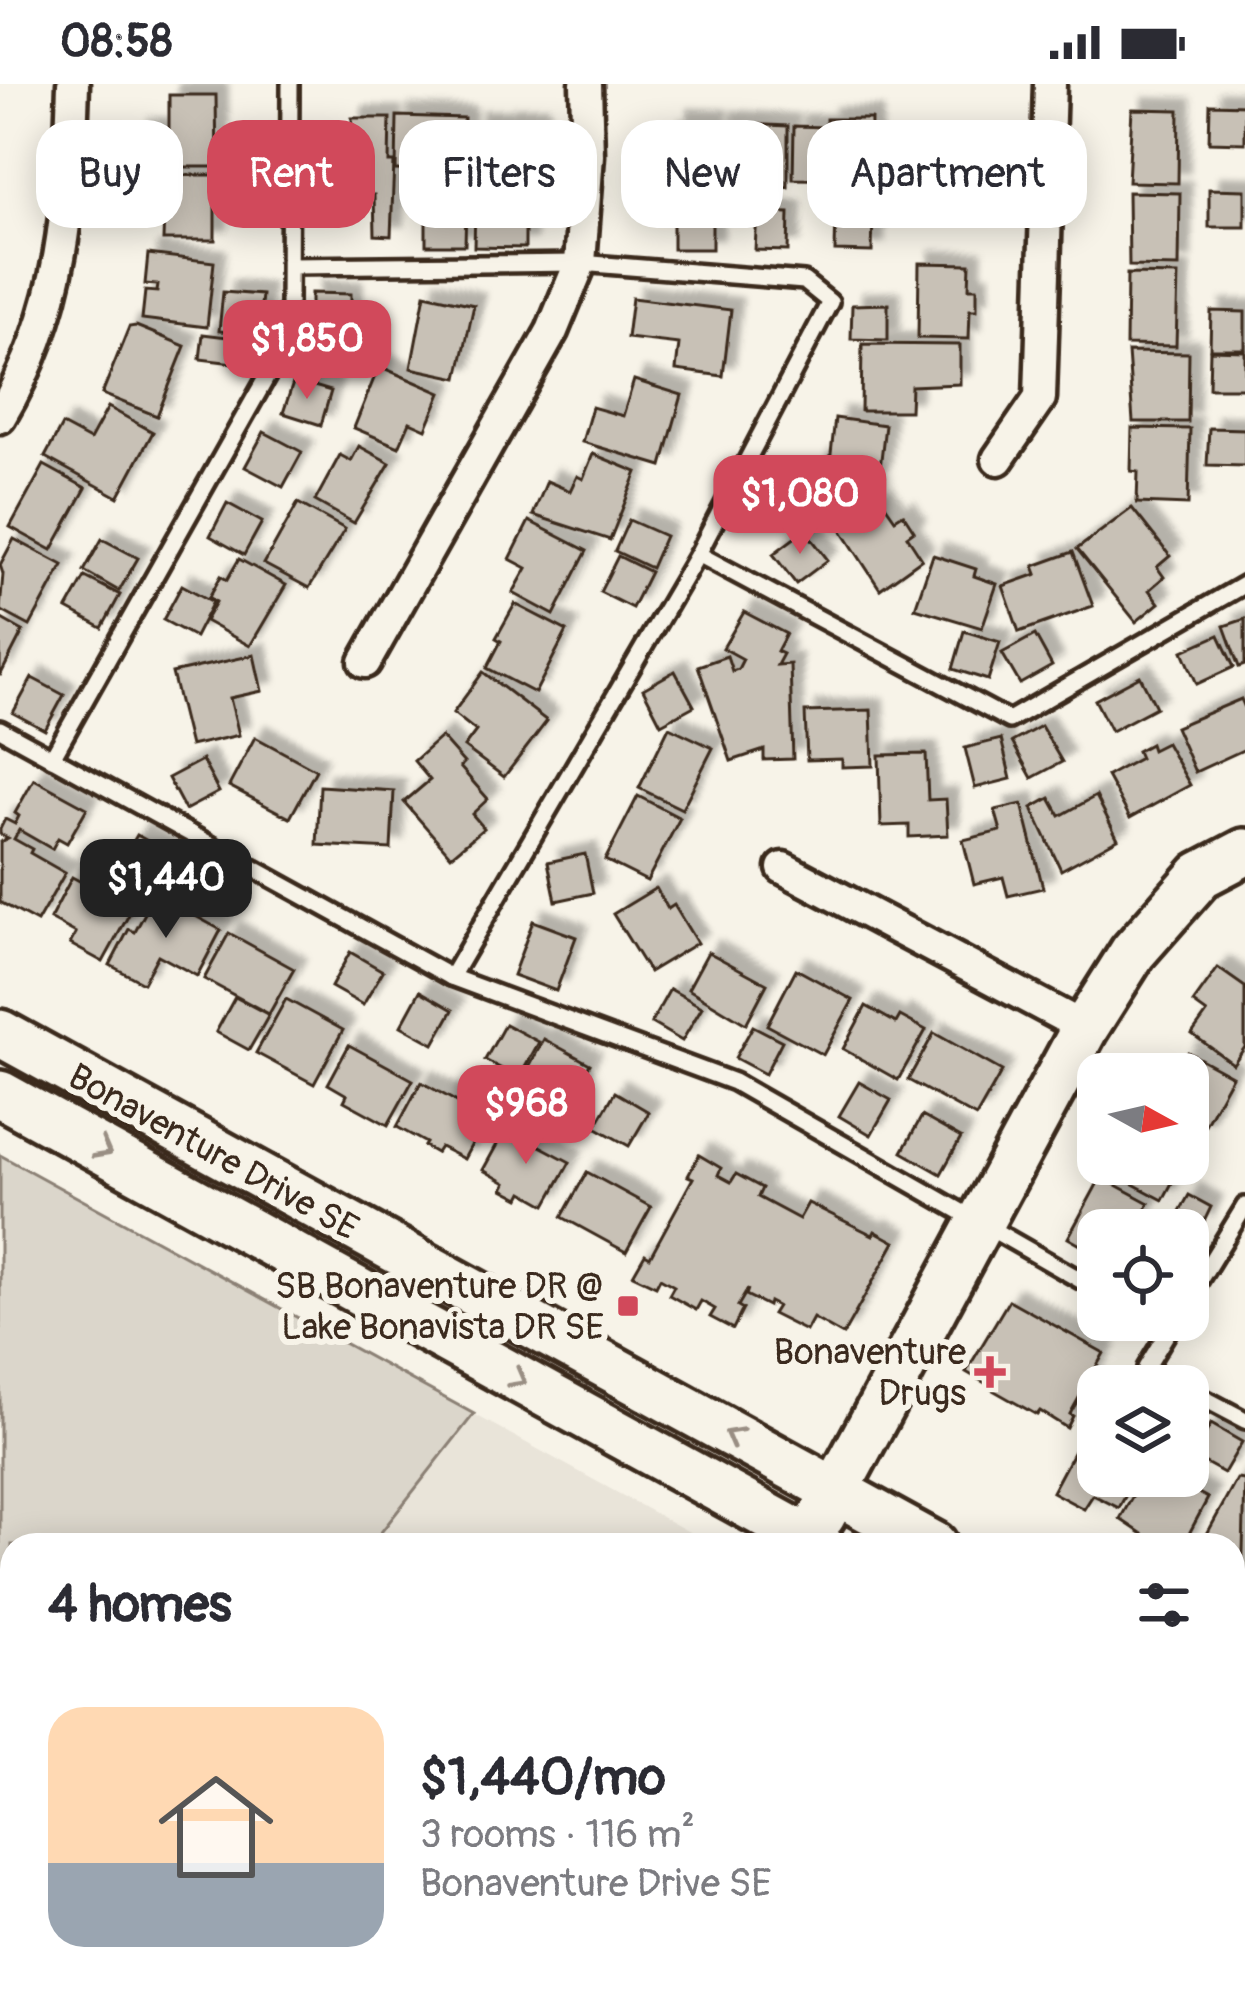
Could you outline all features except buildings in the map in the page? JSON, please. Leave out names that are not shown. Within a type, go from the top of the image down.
[{"type":"street","points":[[0,417],[17,388],[48,310],[68,212],[73,84]]},
{"type":"street","points":[[365,662],[552,331],[580,262],[588,155],[586,84]]},
{"type":"street","points":[[998,458],[1040,398],[1050,84]]},
{"type":"street","points":[[816,1533],[1085,1028],[1133,952],[1201,875],[1245,852]]},
{"type":"street","points":[[783,868],[1085,1028]]},
{"type":"street","name":"Bonaventure Drive SE","points":[[0,1033],[912,1533]]},
{"type":"street","name":"Bonaventure Drive SE","points":[[0,1094],[793,1533]]},
{"type":"lane","points":[[52,758],[270,371],[289,314],[290,84]]},
{"type":"lane","points":[[290,266],[580,262],[803,281],[830,302],[698,554],[451,977]]},
{"type":"lane","points":[[698,554],[1009,721],[1245,584]]},
{"type":"lane","points":[[0,729],[451,977],[734,1082],[1077,1279]]},
{"type":"lane","points":[[1209,1265],[1245,1206]]},
{"type":"lane","points":[[1209,1401],[1245,1420]]},
{"type":"shaded area","points":[[0,1155],[691,1533],[0,1533]]},
{"type":"shaded area","points":[[0,1155],[474,1414],[380,1533],[0,1533]]},
{"type":"place","name":"SB Bonaventure DR @ Lake Bonavista DR SE","points":[[628,1306]]},
{"type":"place","name":"Bonaventure Drugs","points":[[990,1372]]}]
